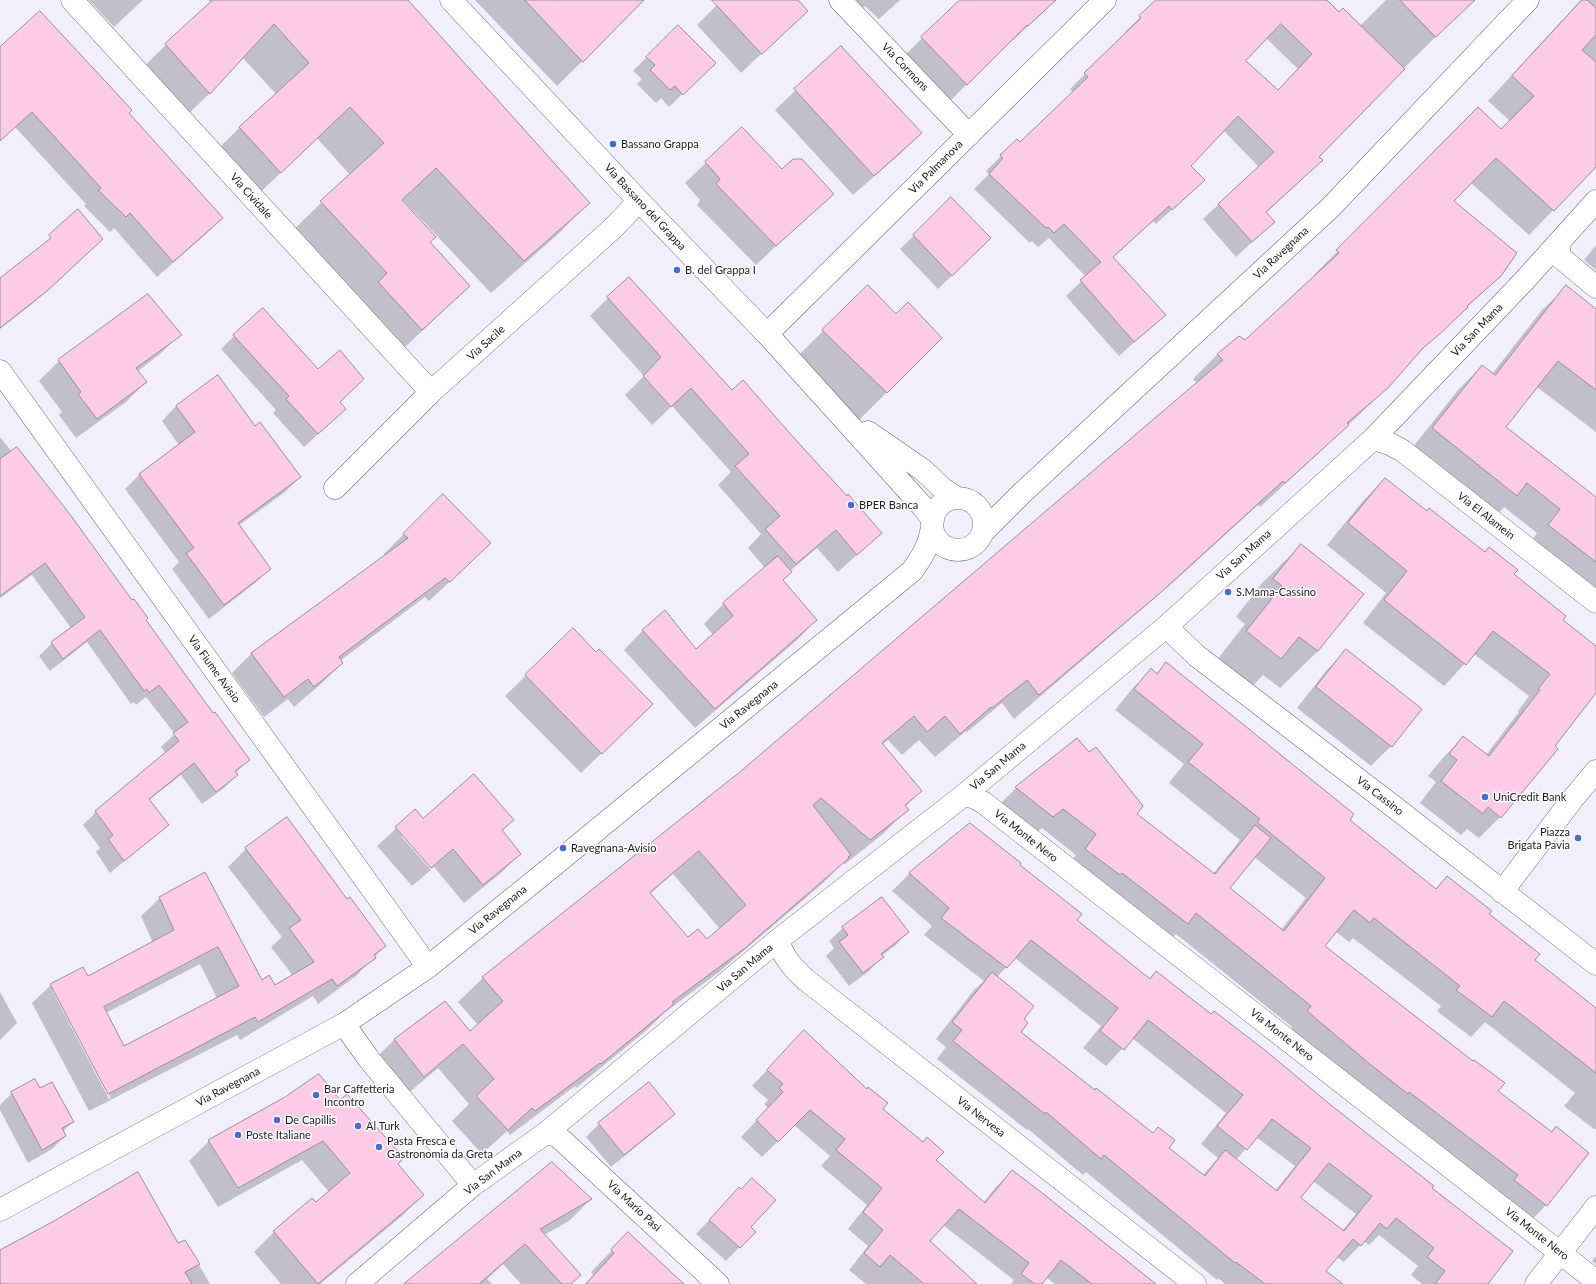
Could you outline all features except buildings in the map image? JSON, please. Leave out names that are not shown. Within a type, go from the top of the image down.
[{"type":"street","name":"Via Cividale","points":[[72,0],[431,392]]},
{"type":"street","name":"Via Bassano del Grappa","points":[[451,0],[638,201],[767,334],[923,507],[932,524]]},
{"type":"street","name":"Via Cormons","points":[[840,0],[969,135]]},
{"type":"street","name":"Via Palmanova","points":[[767,334],[1105,0]]},
{"type":"street","name":"Via Ravegnana","points":[[983,532],[1021,494],[1331,207],[1528,0]]},
{"type":"street","name":"Via Sacile","points":[[335,488],[431,392],[612,229],[638,201]]},
{"type":"street","name":"Via San Mama","points":[[357,1284],[473,1186],[546,1133],[778,940],[964,795],[1168,625],[1372,439],[1523,282],[1596,201]]},
{"type":"street","points":[[1560,242],[1560,257],[1596,286]]},
{"type":"street","name":"Via Fiume Avisio","points":[[0,371],[428,967]]},
{"type":"street","name":"Via Bassano del Grappa","points":[[839,413],[923,470],[942,489],[965,501]]},
{"type":"street","name":"Via El Alamein","points":[[1372,439],[1390,444],[1403,451],[1596,602]]},
{"type":"street","name":"Via Ravegnana","points":[[965,501],[998,501],[1021,494]]},
{"type":"street","points":[[949,500],[965,501],[983,516],[983,532],[973,546],[957,550],[949,548],[941,544],[935,537],[932,524],[935,511],[941,504],[949,500]]},
{"type":"street","name":"Via Ravegnana","points":[[0,1210],[344,1024],[428,967],[912,572],[925,553],[930,541],[932,524]]},
{"type":"street","name":"Via Cassino","points":[[1168,625],[1175,635],[1197,656],[1596,964]]},
{"type":"street","points":[[1502,892],[1571,801],[1596,771]]},
{"type":"street","name":"Via Monte Nero","points":[[964,795],[975,798],[984,803],[1561,1252],[1596,1281]]},
{"type":"street","name":"Via Nervesa","points":[[778,940],[780,950],[785,958],[806,980],[1196,1284]]},
{"type":"street","points":[[344,1024],[368,1058],[473,1186]]},
{"type":"street","name":"Via Mario Pasi","points":[[546,1133],[557,1136],[564,1142],[718,1284]]},
{"type":"street","points":[[1536,1284],[1596,1207]]},
{"type":"place","name":"Bassano Grappa","points":[[613,144]]},
{"type":"place","name":"B. del Grappa I","points":[[677,270]]},
{"type":"place","name":"BPER Banca","points":[[851,505]]},
{"type":"place","name":"S.Mama-Cassino","points":[[1228,592]]},
{"type":"place","name":"UniCredit Bank","points":[[1485,797]]},
{"type":"place","name":"Piazza Brigata Pavia","points":[[1578,838]]},
{"type":"place","name":"Ravegnana-Avisio","points":[[563,848]]},
{"type":"place","name":"Bar Caffetteria Incontro","points":[[316,1095]]},
{"type":"place","name":"De Capillis","points":[[277,1120]]},
{"type":"place","name":"Al Turk","points":[[358,1126]]},
{"type":"place","name":"Poste Italiane","points":[[238,1135]]},
{"type":"place","name":"Pasta Fresca e Gastronomia da Greta","points":[[379,1147]]}]
